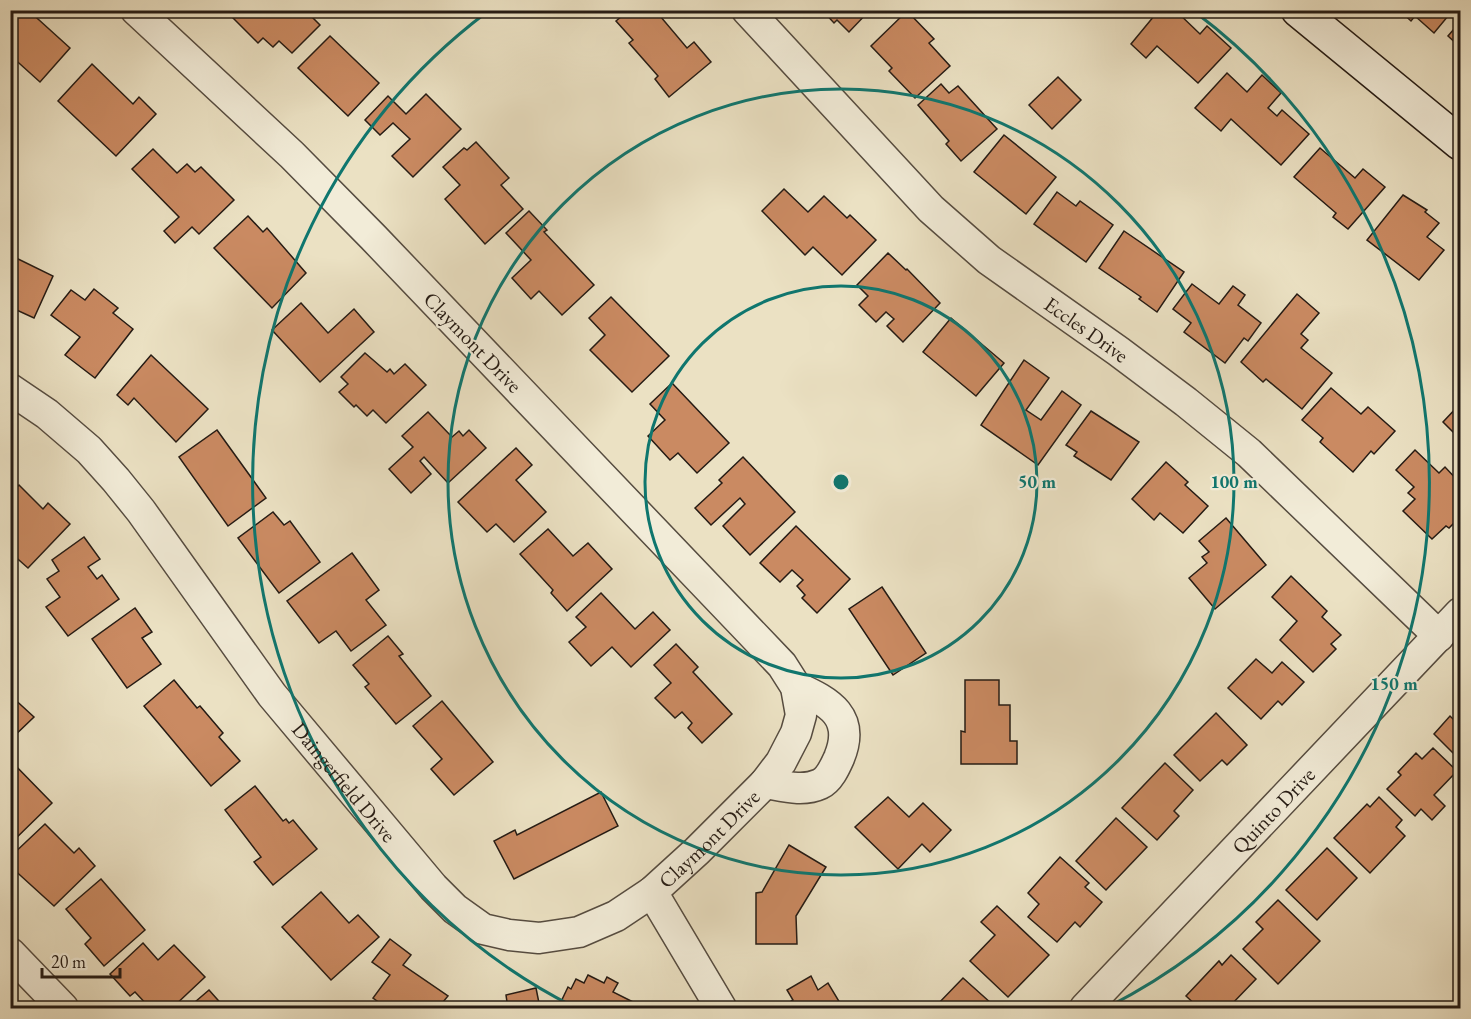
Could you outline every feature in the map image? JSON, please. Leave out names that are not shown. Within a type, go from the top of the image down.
[{"type":"street","name":"Claymont Drive","points":[[136,10],[292,155],[374,237],[782,665],[796,687],[801,715],[796,733],[781,762],[765,783],[652,892]]},
{"type":"street","name":"Eccles Drive","points":[[747,10],[932,209],[989,260],[1118,351],[1249,453],[1439,636]]},
{"type":"street","points":[[1298,10],[1461,143]]},
{"type":"street","name":"Daingerfield Drive","points":[[10,389],[47,414],[89,450],[116,480],[141,511],[272,695],[433,887],[455,909],[483,929],[508,935],[539,938],[579,932],[616,916],[652,892]]},
{"type":"street","name":"Quinto Drive","points":[[1085,1008],[1461,613]]},
{"type":"street","name":"Claymont Drive","points":[[765,783],[796,788],[812,787],[823,783],[834,769],[843,748],[844,728],[836,710],[819,697],[796,687]]},
{"type":"street","points":[[652,892],[721,1008]]},
{"type":"street","points":[[10,953],[63,1008]]},
{"type":"building","points":[[12,10],[28,10],[70,48],[40,82],[10,55]]},
{"type":"building","points":[[238,10],[305,10],[320,25],[292,53],[279,41],[273,47],[263,38],[258,43],[232,17]]},
{"type":"building","points":[[629,10],[655,10],[687,48],[694,42],[711,62],[669,97],[655,79],[658,76],[629,43],[633,40],[616,21]]},
{"type":"building","points":[[822,10],[870,10],[849,32],[837,20],[834,23]]},
{"type":"building","points":[[1159,10],[1175,10],[1200,34],[1207,26],[1231,48],[1198,83],[1157,46],[1146,58],[1131,44]]},
{"type":"building","points":[[1399,10],[1453,10],[1434,33],[1415,16],[1411,21]]},
{"type":"building","points":[[907,11],[934,39],[929,43],[950,66],[915,98],[889,71],[892,68],[871,46]]},
{"type":"building","points":[[1460,22],[1460,47],[1448,36]]},
{"type":"building","points":[[330,36],[379,83],[348,116],[298,68]]},
{"type":"building","points":[[92,64],[133,104],[139,97],[156,114],[116,156],[58,101]]},
{"type":"building","points":[[1227,73],[1247,92],[1262,75],[1281,93],[1268,108],[1277,116],[1282,110],[1309,134],[1281,165],[1231,119],[1221,131],[1195,108]]},
{"type":"building","points":[[1058,77],[1081,100],[1052,129],[1029,105]]},
{"type":"building","points":[[941,84],[949,93],[958,86],[997,129],[961,161],[946,144],[949,141],[918,105]]},
{"type":"building","points":[[426,94],[461,129],[413,177],[392,156],[410,139],[393,123],[380,135],[365,120],[388,96],[406,114]]},
{"type":"building","points":[[1004,135],[1056,177],[1026,214],[974,172]]},
{"type":"building","points":[[476,142],[509,178],[501,185],[523,209],[485,244],[445,199],[460,185],[443,167],[464,148],[467,150]]},
{"type":"building","points":[[1320,148],[1355,178],[1363,169],[1385,187],[1348,229],[1333,217],[1336,213],[1294,177]]},
{"type":"building","points":[[153,149],[177,173],[187,164],[195,172],[201,167],[234,200],[199,234],[192,227],[175,243],[164,231],[179,217],[132,169]]},
{"type":"building","points":[[784,189],[808,212],[824,196],[847,218],[850,215],[876,240],[842,275],[813,247],[805,255],[762,211]]},
{"type":"building","points":[[1057,192],[1076,206],[1080,201],[1113,225],[1086,262],[1034,224]]},
{"type":"building","points":[[1403,195],[1427,210],[1425,212],[1439,223],[1427,237],[1444,250],[1419,280],[1367,240]]},
{"type":"building","points":[[529,211],[547,230],[544,232],[594,285],[562,315],[539,291],[531,299],[512,278],[531,260],[506,233]]},
{"type":"building","points":[[248,216],[263,232],[267,228],[306,273],[272,308],[214,248]]},
{"type":"building","points":[[1124,231],[1184,272],[1157,312],[1139,299],[1141,297],[1099,268]]},
{"type":"building","points":[[888,253],[940,303],[903,342],[887,326],[894,319],[886,312],[876,322],[859,305],[868,296],[857,285]]},
{"type":"building","points":[[10,255],[53,276],[34,318],[10,307]]},
{"type":"building","points":[[1192,284],[1219,304],[1233,286],[1245,295],[1238,305],[1261,323],[1248,341],[1244,338],[1225,363],[1184,332],[1191,323],[1173,309]]},
{"type":"building","points":[[94,289],[118,308],[113,313],[133,329],[95,378],[65,355],[80,337],[51,315],[71,290],[85,300]]},
{"type":"building","points":[[1297,294],[1319,313],[1301,334],[1308,340],[1301,348],[1332,373],[1302,409],[1266,379],[1263,382],[1241,362]]},
{"type":"building","points":[[611,297],[669,356],[632,392],[590,350],[605,335],[589,318]]},
{"type":"building","points":[[301,303],[328,333],[354,309],[374,332],[320,382],[272,330]]},
{"type":"building","points":[[951,318],[1004,363],[976,396],[923,352]]},
{"type":"building","points":[[365,353],[387,372],[390,369],[394,374],[405,364],[426,385],[386,423],[373,410],[367,416],[339,392],[348,384],[341,377]]},
{"type":"building","points":[[151,355],[208,409],[176,442],[134,398],[128,405],[117,395]]},
{"type":"building","points":[[1024,360],[1049,378],[1026,410],[1041,420],[1062,391],[1081,405],[1038,465],[981,425]]},
{"type":"building","points":[[672,383],[729,443],[697,473],[678,453],[670,460],[648,436],[665,420],[650,404]]},
{"type":"building","points":[[1331,388],[1361,414],[1368,407],[1395,431],[1374,454],[1371,451],[1353,472],[1320,442],[1323,438],[1302,420]]},
{"type":"building","points":[[1460,404],[1460,439],[1443,422]]},
{"type":"building","points":[[1091,411],[1139,442],[1111,480],[1074,456],[1077,452],[1066,445]]},
{"type":"building","points":[[428,412],[452,437],[459,431],[463,436],[469,430],[486,448],[448,483],[424,457],[420,461],[431,474],[411,493],[389,469],[413,447],[402,436]]},
{"type":"building","points":[[217,430],[266,498],[228,526],[179,457]]},
{"type":"building","points":[[516,448],[532,465],[516,480],[546,512],[514,542],[496,524],[487,532],[458,502]]},
{"type":"building","points":[[1415,450],[1439,473],[1445,467],[1460,483],[1460,517],[1449,528],[1446,526],[1432,539],[1403,511],[1415,499],[1408,493],[1414,487],[1396,470]]},
{"type":"building","points":[[743,457],[795,512],[750,555],[723,526],[745,504],[740,498],[711,525],[695,508],[722,483],[719,480]]},
{"type":"building","points":[[1166,462],[1188,482],[1185,485],[1208,506],[1183,533],[1160,513],[1154,520],[1132,499]]},
{"type":"building","points":[[19,485],[43,509],[48,503],[70,524],[28,568],[10,554],[10,494]]},
{"type":"building","points":[[273,512],[284,525],[290,521],[320,562],[279,593],[238,538]]},
{"type":"building","points":[[1226,518],[1266,565],[1215,609],[1189,578],[1207,563],[1202,557],[1209,552],[1199,541]]},
{"type":"building","points":[[796,526],[850,579],[817,613],[802,598],[805,595],[797,586],[803,580],[792,570],[780,582],[760,563]]},
{"type":"building","points":[[548,529],[573,556],[588,543],[612,569],[567,611],[551,593],[553,590],[520,554]]},
{"type":"building","points":[[84,537],[100,559],[88,567],[97,579],[102,575],[119,599],[68,636],[46,607],[60,597],[47,579],[59,571],[52,560]]},
{"type":"building","points":[[352,553],[379,590],[366,600],[386,625],[351,651],[336,631],[319,643],[287,601]]},
{"type":"building","points":[[1291,576],[1327,611],[1322,617],[1341,635],[1331,644],[1336,649],[1313,672],[1280,640],[1297,621],[1272,597]]},
{"type":"building","points":[[882,587],[926,653],[893,675],[849,609]]},
{"type":"building","points":[[601,593],[635,629],[653,612],[670,630],[631,667],[612,647],[591,666],[569,642],[586,627],[576,617]]},
{"type":"building","points":[[135,608],[152,632],[142,638],[161,664],[127,688],[92,639]]},
{"type":"building","points":[[388,636],[403,654],[399,656],[431,696],[396,724],[365,687],[369,684],[353,665]]},
{"type":"building","points":[[676,644],[698,667],[693,672],[732,714],[702,743],[688,728],[692,723],[682,712],[675,718],[655,698],[671,683],[654,665]]},
{"type":"building","points":[[1256,659],[1272,673],[1282,662],[1304,682],[1282,705],[1278,701],[1261,719],[1228,688]]},
{"type":"building","points":[[174,680],[197,708],[200,706],[223,733],[219,737],[240,761],[211,786],[144,706]]},
{"type":"building","points":[[965,680],[999,680],[999,705],[1010,705],[1010,741],[1017,741],[1017,764],[961,764],[961,731],[965,732]]},
{"type":"building","points":[[10,695],[34,717],[10,740]]},
{"type":"building","points":[[442,701],[493,762],[454,795],[431,769],[442,759],[413,726]]},
{"type":"building","points":[[1216,713],[1247,745],[1227,765],[1222,760],[1200,781],[1174,755]]},
{"type":"building","points":[[1460,715],[1460,760],[1434,734],[1450,716],[1455,721]]},
{"type":"building","points":[[1433,748],[1457,771],[1434,795],[1445,806],[1432,820],[1421,809],[1415,816],[1387,789],[1401,775],[1398,772],[1416,753],[1422,759]]},
{"type":"building","points":[[10,760],[52,803],[10,844]]},
{"type":"building","points":[[1165,763],[1193,790],[1174,811],[1179,816],[1157,840],[1122,808]]},
{"type":"building","points":[[255,786],[283,821],[286,819],[289,823],[293,820],[317,849],[273,885],[254,862],[261,857],[225,810]]},
{"type":"building","points":[[601,792],[618,826],[514,879],[494,841],[515,830],[517,835]]},
{"type":"building","points":[[888,797],[909,817],[923,803],[951,830],[930,852],[922,844],[898,869],[855,827]]},
{"type":"building","points":[[1379,797],[1402,820],[1396,827],[1405,836],[1370,873],[1334,838],[1367,804],[1370,807]]},
{"type":"building","points":[[1116,818],[1147,847],[1106,890],[1076,861]]},
{"type":"building","points":[[45,824],[74,853],[79,848],[95,866],[54,906],[10,866],[10,857]]},
{"type":"building","points":[[789,845],[826,867],[796,916],[797,944],[756,944],[756,893],[762,892]]},
{"type":"building","points":[[1327,848],[1357,878],[1317,920],[1286,890]]},
{"type":"building","points":[[1060,857],[1089,883],[1085,887],[1102,902],[1080,927],[1075,922],[1057,942],[1028,917],[1039,904],[1028,893]]},
{"type":"building","points":[[101,879],[145,930],[104,966],[85,944],[91,938],[66,909]]},
{"type":"building","points":[[321,892],[349,923],[358,915],[379,937],[331,980],[282,927]]},
{"type":"building","points":[[1278,900],[1320,941],[1278,984],[1243,949],[1263,929],[1256,922]]},
{"type":"building","points":[[997,906],[1049,955],[1008,997],[970,961],[995,935],[981,922]]},
{"type":"building","points":[[390,939],[411,955],[403,965],[448,996],[438,1008],[387,1008],[373,998],[390,975],[372,962]]},
{"type":"building","points":[[143,943],[158,960],[174,945],[205,977],[172,1008],[150,1008],[135,992],[130,996],[110,974]]},
{"type":"building","points":[[1231,955],[1256,979],[1228,1008],[1199,1008],[1186,996],[1219,961],[1222,965]]},
{"type":"building","points":[[588,975],[604,983],[607,977],[618,983],[613,992],[639,1005],[638,1008],[558,1008],[568,987],[571,989],[576,979],[584,983]]},
{"type":"building","points":[[811,976],[818,990],[828,983],[843,1008],[787,1008],[785,1005],[793,1000],[787,990]]},
{"type":"building","points":[[963,978],[992,1004],[988,1008],[934,1008]]},
{"type":"building","points":[[536,988],[540,1008],[485,1008],[507,1002],[506,995]]},
{"type":"building","points":[[209,990],[225,1008],[188,1008]]}]
